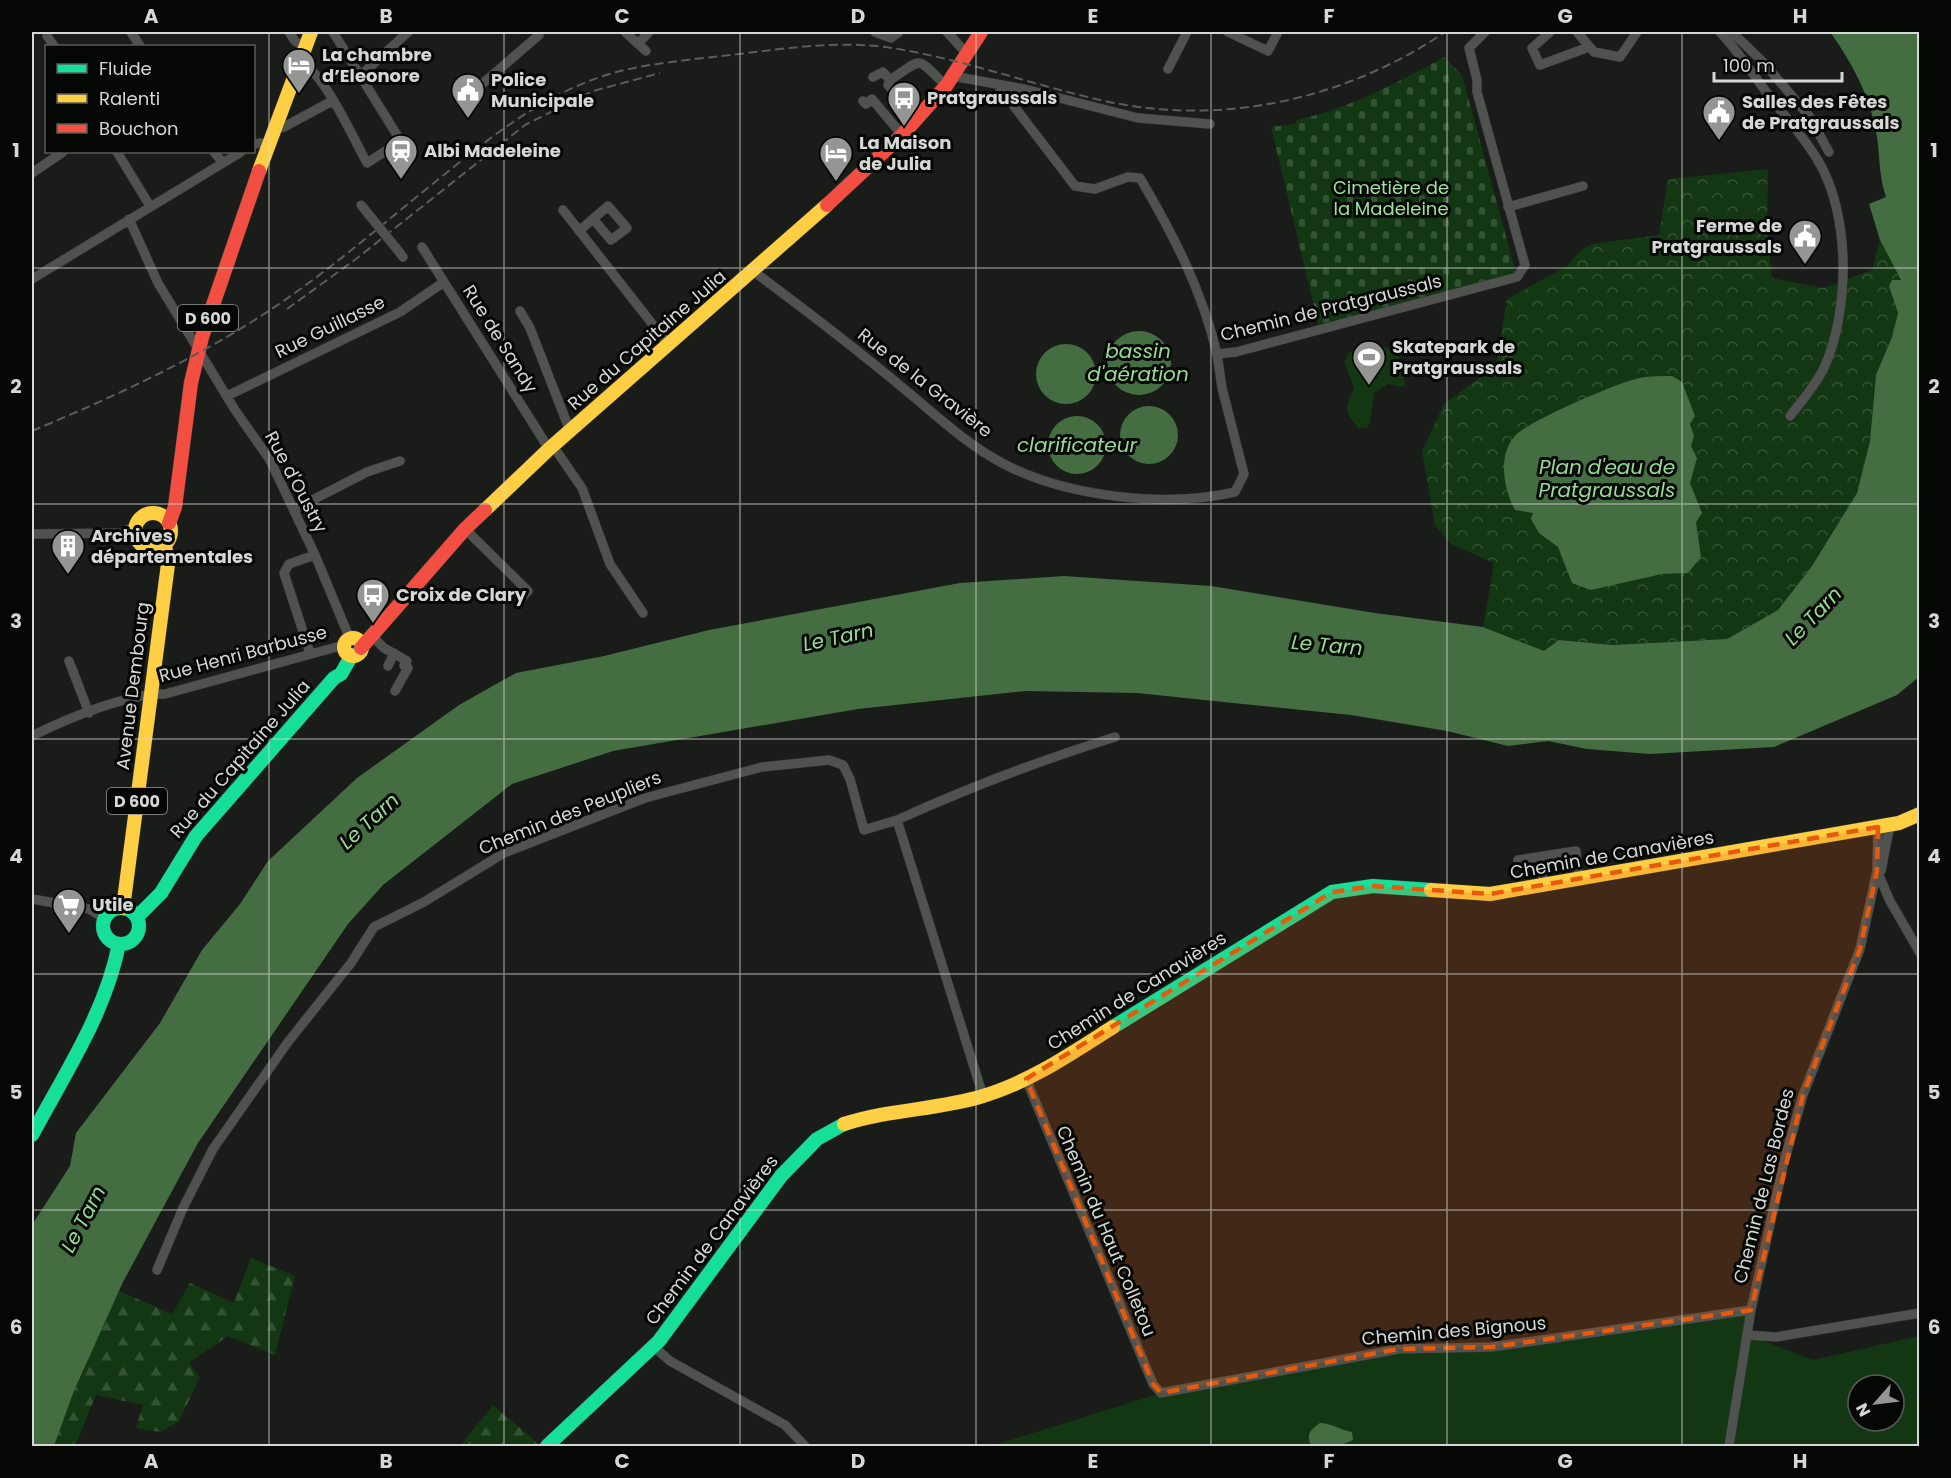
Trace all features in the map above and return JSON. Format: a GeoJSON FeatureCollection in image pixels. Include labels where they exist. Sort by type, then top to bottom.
{"type":"FeatureCollection","features":[{"type":"Feature","properties":{"kind":"street"},"geometry":{"type":"LineString","coordinates":[[48,32],[47,36],[53,45]]}},
{"type":"Feature","properties":{"kind":"street"},"geometry":{"type":"LineString","coordinates":[[131,32],[139,45]]}},
{"type":"Feature","properties":{"kind":"street"},"geometry":{"type":"LineString","coordinates":[[289,32],[295,41],[305,47]]}},
{"type":"Feature","properties":{"kind":"street","name":"D 600"},"geometry":{"type":"LineString","coordinates":[[163,519],[175,507],[191,383],[199,349],[234,238],[311,32]]}},
{"type":"Feature","properties":{"kind":"street"},"geometry":{"type":"LineString","coordinates":[[300,62],[308,65],[332,101],[367,163],[398,143],[397,135],[333,32]]}},
{"type":"Feature","properties":{"kind":"street"},"geometry":{"type":"LineString","coordinates":[[360,76],[408,32]]}},
{"type":"Feature","properties":{"kind":"street"},"geometry":{"type":"LineString","coordinates":[[625,32],[646,51]]}},
{"type":"Feature","properties":{"kind":"street"},"geometry":{"type":"LineString","coordinates":[[638,44],[649,32]]}},
{"type":"Feature","properties":{"kind":"street"},"geometry":{"type":"LineString","coordinates":[[875,32],[891,38],[899,32]]}},
{"type":"Feature","properties":{"kind":"street"},"geometry":{"type":"LineString","coordinates":[[947,32],[964,59]]}},
{"type":"Feature","properties":{"kind":"street","name":"Rue du Capitaine Julia"},"geometry":{"type":"LineString","coordinates":[[137,917],[147,913],[155,903],[180,857],[196,836],[334,678],[341,674],[355,645],[465,529],[551,448],[753,271],[902,135],[949,81],[981,32]]}},
{"type":"Feature","properties":{"kind":"street"},"geometry":{"type":"LineString","coordinates":[[1168,69],[1186,32]]}},
{"type":"Feature","properties":{"kind":"street"},"geometry":{"type":"LineString","coordinates":[[1228,32],[1268,51],[1278,32]]}},
{"type":"Feature","properties":{"kind":"street","name":"Chemin de Pratgraussals"},"geometry":{"type":"LineString","coordinates":[[997,84],[1075,186],[1095,189],[1128,177],[1140,178],[1176,239],[1210,322],[1217,354],[1236,352],[1517,277],[1525,265],[1477,92],[1478,80],[1469,48],[1485,32]]}},
{"type":"Feature","properties":{"kind":"street"},"geometry":{"type":"LineString","coordinates":[[1550,32],[1532,48],[1540,64],[1589,47]]}},
{"type":"Feature","properties":{"kind":"street"},"geometry":{"type":"LineString","coordinates":[[1578,32],[1589,47],[1606,56],[1620,57],[1637,32]]}},
{"type":"Feature","properties":{"kind":"street"},"geometry":{"type":"LineString","coordinates":[[474,91],[540,33]]}},
{"type":"Feature","properties":{"kind":"street"},"geometry":{"type":"LineString","coordinates":[[1721,33],[1736,36],[1763,62],[1809,116],[1829,152]]}},
{"type":"Feature","properties":{"kind":"street"},"geometry":{"type":"LineString","coordinates":[[1721,33],[1818,160],[1832,196],[1841,239],[1843,285],[1834,335],[1824,366],[1813,387],[1790,416]]}},
{"type":"Feature","properties":{"kind":"street"},"geometry":{"type":"LineString","coordinates":[[917,118],[888,85],[890,80],[913,62],[924,64],[949,81],[997,84],[1138,118],[1210,124]]}},
{"type":"Feature","properties":{"kind":"street"},"geometry":{"type":"LineString","coordinates":[[873,77],[883,72],[890,80]]}},
{"type":"Feature","properties":{"kind":"street"},"geometry":{"type":"LineString","coordinates":[[863,101],[866,104],[872,99],[902,135]]}},
{"type":"Feature","properties":{"kind":"street"},"geometry":{"type":"LineString","coordinates":[[275,129],[284,127],[332,101]]}},
{"type":"Feature","properties":{"kind":"street"},"geometry":{"type":"LineString","coordinates":[[255,144],[261,142],[269,146]]}},
{"type":"Feature","properties":{"kind":"street"},"geometry":{"type":"LineString","coordinates":[[32,173],[62,153]]}},
{"type":"Feature","properties":{"kind":"street"},"geometry":{"type":"LineString","coordinates":[[118,153],[150,206]]}},
{"type":"Feature","properties":{"kind":"street"},"geometry":{"type":"LineString","coordinates":[[215,153],[223,163]]}},
{"type":"Feature","properties":{"kind":"street"},"geometry":{"type":"LineString","coordinates":[[32,279],[239,153]]}},
{"type":"Feature","properties":{"kind":"street"},"geometry":{"type":"LineString","coordinates":[[1508,207],[1583,186]]}},
{"type":"Feature","properties":{"kind":"street"},"geometry":{"type":"LineString","coordinates":[[361,205],[403,257]]}},
{"type":"Feature","properties":{"kind":"street"},"geometry":{"type":"LineString","coordinates":[[563,210],[668,344]]}},
{"type":"Feature","properties":{"kind":"street","name":"Rue d'Oustry"},"geometry":{"type":"LineString","coordinates":[[129,219],[158,283],[227,396],[270,460],[295,509],[355,645]]}},
{"type":"Feature","properties":{"kind":"street"},"geometry":{"type":"LineString","coordinates":[[579,231],[593,219]]}},
{"type":"Feature","properties":{"kind":"street","name":"Rue de Sandy"},"geometry":{"type":"LineString","coordinates":[[422,247],[551,448],[582,488],[610,564],[643,613]]}},
{"type":"Feature","properties":{"kind":"street","name":"Rue de la Gravière"},"geometry":{"type":"LineString","coordinates":[[753,271],[819,319],[966,439],[1004,464],[1037,478],[1115,498],[1144,500],[1235,492],[1244,474],[1222,388],[1217,354]]}},
{"type":"Feature","properties":{"kind":"street","name":"Rue Guillasse"},"geometry":{"type":"LineString","coordinates":[[227,396],[400,312],[444,282]]}},
{"type":"Feature","properties":{"kind":"street"},"geometry":{"type":"LineString","coordinates":[[520,310],[530,328],[570,431]]}},
{"type":"Feature","properties":{"kind":"street"},"geometry":{"type":"LineString","coordinates":[[295,509],[367,472],[400,461]]}},
{"type":"Feature","properties":{"kind":"street"},"geometry":{"type":"LineString","coordinates":[[145,515],[163,519],[171,532],[159,547],[141,545],[136,531],[145,515]]}},
{"type":"Feature","properties":{"kind":"street"},"geometry":{"type":"LineString","coordinates":[[465,529],[528,591],[520,600]]}},
{"type":"Feature","properties":{"kind":"street"},"geometry":{"type":"LineString","coordinates":[[32,534],[136,531]]}},
{"type":"Feature","properties":{"kind":"street","name":"Avenue Dembourg"},"geometry":{"type":"LineString","coordinates":[[123,908],[165,576],[159,547]]}},
{"type":"Feature","properties":{"kind":"street"},"geometry":{"type":"LineString","coordinates":[[310,653],[284,573],[289,564],[315,555]]}},
{"type":"Feature","properties":{"kind":"street"},"geometry":{"type":"LineString","coordinates":[[355,645],[394,653],[407,662],[404,666],[408,668],[395,691]]}},
{"type":"Feature","properties":{"kind":"street","name":"Rue Henri Barbusse"},"geometry":{"type":"LineString","coordinates":[[32,736],[89,713],[150,694],[165,694],[310,653],[355,645]]}},
{"type":"Feature","properties":{"kind":"street"},"geometry":{"type":"LineString","coordinates":[[388,666],[394,653]]}},
{"type":"Feature","properties":{"kind":"street"},"geometry":{"type":"LineString","coordinates":[[69,661],[89,713]]}},
{"type":"Feature","properties":{"kind":"street","name":"Chemin des Peupliers"},"geometry":{"type":"LineString","coordinates":[[157,1269],[183,1208],[213,1149],[288,1042],[351,963],[374,927],[424,902],[488,861],[645,798],[762,767],[829,760],[843,765],[850,779],[864,830],[897,820],[955,794],[1069,751],[1115,738]]}},
{"type":"Feature","properties":{"kind":"street","name":"Chemin de Canavières"},"geometry":{"type":"LineString","coordinates":[[547,1446],[653,1346],[702,1285],[781,1176],[817,1139],[830,1131],[863,1118],[983,1096],[1026,1079],[1332,892],[1374,886],[1490,894],[1884,826],[1920,814]]}},
{"type":"Feature","properties":{"kind":"street"},"geometry":{"type":"LineString","coordinates":[[897,820],[983,1096]]}},
{"type":"Feature","properties":{"kind":"street","name":"Chemin de Las Bordes"},"geometry":{"type":"LineString","coordinates":[[1729,1446],[1751,1310],[1784,1162],[1800,1106],[1860,950],[1879,873],[1884,826]]}},
{"type":"Feature","properties":{"kind":"street"},"geometry":{"type":"LineString","coordinates":[[1518,860],[1576,851],[1579,879]]}},
{"type":"Feature","properties":{"kind":"street"},"geometry":{"type":"LineString","coordinates":[[1540,857],[1544,885]]}},
{"type":"Feature","properties":{"kind":"street"},"geometry":{"type":"LineString","coordinates":[[1879,873],[1890,901],[1920,952]]}},
{"type":"Feature","properties":{"kind":"street"},"geometry":{"type":"LineString","coordinates":[[32,899],[88,909],[105,919]]}},
{"type":"Feature","properties":{"kind":"street"},"geometry":{"type":"LineString","coordinates":[[123,908],[137,917],[138,934],[130,942],[119,944],[106,935],[105,919],[112,910],[123,908]]}},
{"type":"Feature","properties":{"kind":"street"},"geometry":{"type":"LineString","coordinates":[[32,1135],[104,999],[117,963],[119,944]]}},
{"type":"Feature","properties":{"kind":"street","name":"Chemin du Haut Colletou"},"geometry":{"type":"LineString","coordinates":[[1026,1079],[1153,1384],[1161,1393]]}},
{"type":"Feature","properties":{"kind":"street","name":"Chemin des Bignous"},"geometry":{"type":"LineString","coordinates":[[1161,1393],[1399,1349],[1492,1347],[1751,1310]]}},
{"type":"Feature","properties":{"kind":"street"},"geometry":{"type":"LineString","coordinates":[[1748,1335],[1776,1337],[1920,1313]]}},
{"type":"Feature","properties":{"kind":"street"},"geometry":{"type":"LineString","coordinates":[[653,1346],[670,1361],[785,1425],[805,1446]]}},
{"type":"Feature","properties":{"kind":"highlighted area"},"geometry":{"type":"Polygon","coordinates":[[[1878,827],[1877,871],[1860,949],[1803,1095],[1751,1310],[1492,1347],[1399,1349],[1161,1393],[1153,1384],[1026,1079],[1332,892],[1373,886],[1490,894],[1878,827]]]}},
{"type":"Feature","properties":{"kind":"green space","name":"Cimetière de la Madeleine"},"geometry":{"type":"Polygon","coordinates":[[[1444,57],[1462,75],[1516,273],[1319,327],[1271,127],[1295,124],[1297,120],[1354,102],[1444,57]]]}},
{"type":"Feature","properties":{"kind":"green space"},"geometry":{"type":"Polygon","coordinates":[[[1768,169],[1767,232],[1772,278],[1823,288],[1872,270],[1880,240],[1901,280],[1889,286],[1898,313],[1892,337],[1876,375],[1870,441],[1857,493],[1812,566],[1778,610],[1727,639],[1613,645],[1559,640],[1544,652],[1483,627],[1494,563],[1451,544],[1435,526],[1422,451],[1444,404],[1496,366],[1507,299],[1567,266],[1581,250],[1591,244],[1659,235],[1668,179],[1768,169]]]}},
{"type":"Feature","properties":{"kind":"green space","name":"Skatepark de Pratgraussals"},"geometry":{"type":"Polygon","coordinates":[[[1376,344],[1391,350],[1399,357],[1405,384],[1402,387],[1388,384],[1374,393],[1370,424],[1366,428],[1359,428],[1350,418],[1347,410],[1354,388],[1344,362],[1349,353],[1376,344]]]}},
{"type":"Feature","properties":{"kind":"green space"},"geometry":{"type":"Polygon","coordinates":[[[251,1258],[295,1276],[275,1355],[228,1336],[189,1363],[200,1377],[179,1421],[161,1432],[136,1428],[143,1405],[96,1395],[75,1446],[54,1446],[74,1391],[119,1291],[172,1314],[190,1283],[234,1303],[251,1258]]]}},
{"type":"Feature","properties":{"kind":"green space"},"geometry":{"type":"Polygon","coordinates":[[[1751,1310],[1748,1335],[1813,1360],[1919,1336],[1919,1446],[991,1446],[1161,1393],[1364,1355],[1492,1347],[1751,1310]]]}},
{"type":"Feature","properties":{"kind":"green space"},"geometry":{"type":"Polygon","coordinates":[[[493,1405],[541,1446],[460,1446],[493,1405]]]}},
{"type":"Feature","properties":{"kind":"water","name":"Le Tarn"},"geometry":{"type":"Polygon","coordinates":[[[1830,32],[1919,32],[1920,676],[1897,695],[1774,747],[1650,754],[1587,749],[1548,741],[1508,746],[1447,731],[1351,715],[1137,693],[1026,691],[858,709],[613,751],[512,784],[383,885],[348,924],[198,1143],[123,1282],[74,1391],[54,1446],[32,1446],[32,1225],[70,1166],[76,1133],[160,1023],[202,950],[240,904],[268,861],[357,778],[459,705],[516,673],[604,656],[709,630],[960,583],[1064,576],[1211,586],[1375,613],[1483,627],[1544,651],[1559,640],[1613,645],[1727,639],[1778,610],[1812,566],[1857,493],[1870,441],[1876,375],[1892,337],[1898,313],[1889,286],[1892,280],[1901,280],[1880,240],[1869,204],[1886,197],[1877,137],[1866,95],[1846,56],[1830,32]]]}},
{"type":"Feature","properties":{"kind":"water","name":"bassin d'aération"},"geometry":{"type":"Polygon","coordinates":[[[1139,331],[1157,337],[1165,345],[1171,363],[1165,381],[1157,389],[1139,395],[1121,389],[1113,381],[1107,363],[1113,345],[1121,337],[1139,331]]]}},
{"type":"Feature","properties":{"kind":"water","name":"bassin d'aération"},"geometry":{"type":"Polygon","coordinates":[[[1060,344],[1072,344],[1083,349],[1091,357],[1096,374],[1094,386],[1083,399],[1072,404],[1060,404],[1049,399],[1041,391],[1036,380],[1036,368],[1041,357],[1049,349],[1060,344]]]}},
{"type":"Feature","properties":{"kind":"water","name":"Plan d'eau de Pratgraussals"},"geometry":{"type":"Polygon","coordinates":[[[1672,376],[1682,382],[1695,416],[1690,424],[1694,436],[1691,446],[1697,458],[1690,483],[1702,513],[1696,522],[1701,557],[1688,573],[1662,574],[1591,590],[1572,583],[1558,547],[1539,533],[1531,519],[1533,513],[1515,510],[1511,502],[1504,473],[1504,462],[1509,444],[1523,429],[1594,394],[1639,378],[1672,376]]]}},
{"type":"Feature","properties":{"kind":"water","name":"clarificateur"},"geometry":{"type":"Polygon","coordinates":[[[1143,406],[1155,406],[1170,414],[1178,429],[1178,441],[1170,456],[1155,464],[1143,464],[1128,456],[1120,441],[1120,429],[1128,414],[1143,406]]]}},
{"type":"Feature","properties":{"kind":"water","name":"clarificateur"},"geometry":{"type":"Polygon","coordinates":[[[1071,416],[1083,416],[1098,424],[1106,439],[1106,451],[1098,466],[1083,474],[1071,474],[1056,466],[1048,451],[1048,439],[1056,424],[1071,416]]]}},
{"type":"Feature","properties":{"kind":"water"},"geometry":{"type":"Polygon","coordinates":[[[1320,1423],[1352,1432],[1353,1440],[1339,1446],[1311,1446],[1310,1433],[1320,1423]]]}},
{"type":"Feature","properties":{"kind":"railway"},"geometry":{"type":"LineString","coordinates":[[32,431],[101,401],[203,351],[268,312],[318,276],[467,156],[512,123],[559,94],[611,74],[664,63],[776,50],[812,46],[868,45],[941,58],[1105,101],[1149,108],[1194,111],[1238,108],[1282,101],[1325,90],[1367,75],[1445,32]]}},
{"type":"Feature","properties":{"kind":"railway"},"geometry":{"type":"LineString","coordinates":[[287,309],[356,259],[525,125],[593,91],[660,73]]}},
{"type":"Feature","properties":{"kind":"traffic: fast"},"geometry":{"type":"LineString","coordinates":[[137,917],[161,893],[196,836],[334,678],[341,674],[352,655]]}},
{"type":"Feature","properties":{"kind":"traffic: fast"},"geometry":{"type":"LineString","coordinates":[[1113,1027],[1332,892],[1373,886],[1431,890]]}},
{"type":"Feature","properties":{"kind":"traffic: fast"},"geometry":{"type":"LineString","coordinates":[[121,908],[134,913],[139,926],[134,939],[121,944],[108,939],[103,926],[108,913],[121,908]]}},
{"type":"Feature","properties":{"kind":"traffic: fast"},"geometry":{"type":"LineString","coordinates":[[32,1135],[94,1019],[113,970],[119,944]]}},
{"type":"Feature","properties":{"kind":"traffic: fast"},"geometry":{"type":"LineString","coordinates":[[547,1446],[659,1341],[781,1176],[817,1139],[844,1124]]}},
{"type":"Feature","properties":{"kind":"traffic: slow"},"geometry":{"type":"LineString","coordinates":[[259,171],[311,32]]}},
{"type":"Feature","properties":{"kind":"traffic: slow"},"geometry":{"type":"LineString","coordinates":[[485,510],[549,449],[827,205]]}},
{"type":"Feature","properties":{"kind":"traffic: slow"},"geometry":{"type":"LineString","coordinates":[[153,513],[166,518],[171,531],[166,544],[153,549],[140,544],[135,531],[140,518],[153,513]]}},
{"type":"Feature","properties":{"kind":"traffic: slow"},"geometry":{"type":"LineString","coordinates":[[123,908],[168,564],[165,545]]}},
{"type":"Feature","properties":{"kind":"traffic: slow"},"geometry":{"type":"LineString","coordinates":[[353,638],[359,641],[362,647],[359,653],[353,656],[347,653],[344,647],[347,641],[353,638]]}},
{"type":"Feature","properties":{"kind":"traffic: slow"},"geometry":{"type":"LineString","coordinates":[[1431,890],[1490,894],[1899,823],[1920,814]]}},
{"type":"Feature","properties":{"kind":"traffic: slow"},"geometry":{"type":"LineString","coordinates":[[844,1124],[878,1115],[966,1101],[1000,1090],[1050,1066],[1113,1027]]}},
{"type":"Feature","properties":{"kind":"traffic: jam"},"geometry":{"type":"LineString","coordinates":[[827,205],[902,135],[946,86],[981,32]]}},
{"type":"Feature","properties":{"kind":"traffic: jam"},"geometry":{"type":"LineString","coordinates":[[169,523],[175,507],[191,383],[202,337],[259,171]]}},
{"type":"Feature","properties":{"kind":"traffic: jam"},"geometry":{"type":"LineString","coordinates":[[361,648],[465,529],[485,510]]}},
{"type":"Feature","properties":{"kind":"place","name":"La chambre d’Eleonore"},"geometry":{"type":"Point","coordinates":[299,94]}},
{"type":"Feature","properties":{"kind":"place","name":"Police Municipale"},"geometry":{"type":"Point","coordinates":[468,119]}},
{"type":"Feature","properties":{"kind":"place","name":"Pratgraussals"},"geometry":{"type":"Point","coordinates":[904,127]}},
{"type":"Feature","properties":{"kind":"place","name":"Salles des Fêtes de Pratgraussals"},"geometry":{"type":"Point","coordinates":[1719,141]}},
{"type":"Feature","properties":{"kind":"place","name":"Albi Madeleine"},"geometry":{"type":"Point","coordinates":[401,180]}},
{"type":"Feature","properties":{"kind":"place","name":"La Maison de Julia"},"geometry":{"type":"Point","coordinates":[836,182]}},
{"type":"Feature","properties":{"kind":"place","name":"Ferme de Pratgraussals"},"geometry":{"type":"Point","coordinates":[1805,265]}},
{"type":"Feature","properties":{"kind":"place","name":"Skatepark de Pratgraussals"},"geometry":{"type":"Point","coordinates":[1369,386]}},
{"type":"Feature","properties":{"kind":"place","name":"Archives départementales"},"geometry":{"type":"Point","coordinates":[68,575]}},
{"type":"Feature","properties":{"kind":"place","name":"Croix de Clary"},"geometry":{"type":"Point","coordinates":[373,624]}},
{"type":"Feature","properties":{"kind":"place","name":"Utile"},"geometry":{"type":"Point","coordinates":[69,934]}}]}
